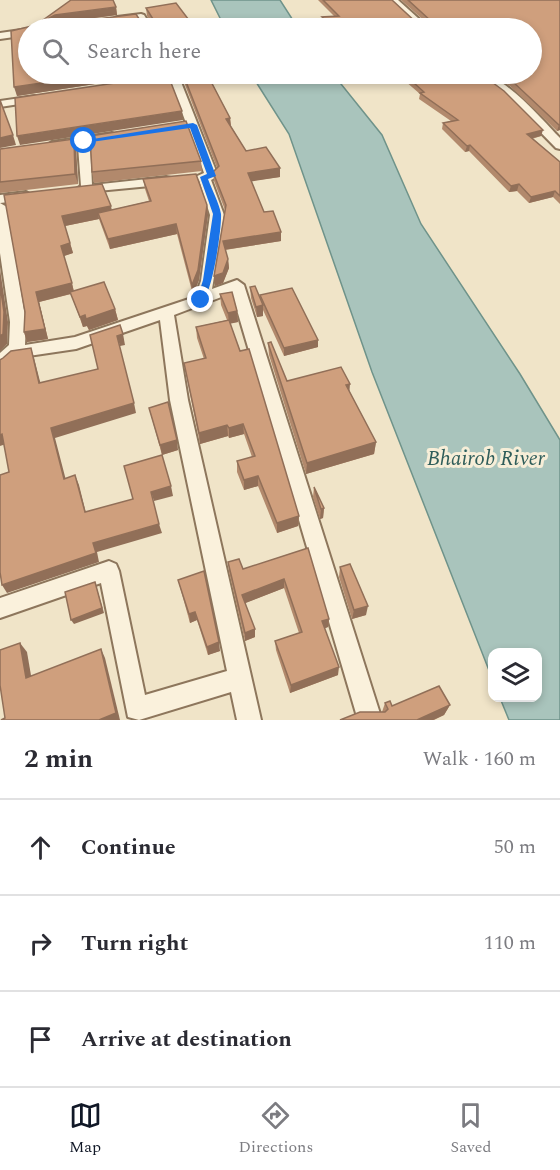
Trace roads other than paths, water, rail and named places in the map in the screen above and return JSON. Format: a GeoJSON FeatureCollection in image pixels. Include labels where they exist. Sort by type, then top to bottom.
{"type":"FeatureCollection","features":[{"type":"Feature","properties":{"kind":"street"},"geometry":{"type":"LineString","coordinates":[[393,0],[413,18]]}},
{"type":"Feature","properties":{"kind":"street"},"geometry":{"type":"LineString","coordinates":[[0,36],[18,33]]}},
{"type":"Feature","properties":{"kind":"street"},"geometry":{"type":"LineString","coordinates":[[68,192],[212,176],[193,125],[174,84]]}},
{"type":"Feature","properties":{"kind":"street"},"geometry":{"type":"LineString","coordinates":[[495,84],[508,93],[560,144]]}},
{"type":"Feature","properties":{"kind":"street"},"geometry":{"type":"LineString","coordinates":[[0,104],[46,97]]}},
{"type":"Feature","properties":{"kind":"street"},"geometry":{"type":"LineString","coordinates":[[171,128],[193,125]]}},
{"type":"Feature","properties":{"kind":"street"},"geometry":{"type":"LineString","coordinates":[[42,147],[128,134]]}},
{"type":"Feature","properties":{"kind":"street"},"geometry":{"type":"LineString","coordinates":[[84,141],[86,185]]}},
{"type":"Feature","properties":{"kind":"street"},"geometry":{"type":"LineString","coordinates":[[192,178],[217,214],[208,280],[201,300]]}},
{"type":"Feature","properties":{"kind":"street"},"geometry":{"type":"LineString","coordinates":[[0,199],[34,195]]}},
{"type":"Feature","properties":{"kind":"street"},"geometry":{"type":"LineString","coordinates":[[0,207],[2,234],[18,322],[17,347],[5,358]]}},
{"type":"Feature","properties":{"kind":"street"},"geometry":{"type":"LineString","coordinates":[[5,358],[76,343],[201,300],[237,285],[370,720]]}},
{"type":"Feature","properties":{"kind":"street"},"geometry":{"type":"LineString","coordinates":[[168,318],[179,400],[242,678],[249,720]]}},
{"type":"Feature","properties":{"kind":"street"},"geometry":{"type":"LineString","coordinates":[[0,608],[109,571],[136,709],[242,678]]}},
{"type":"Feature","properties":{"kind":"water"},"geometry":{"type":"Polygon","coordinates":[[[211,0],[280,0],[292,18],[220,18],[211,0]]]}},
{"type":"Feature","properties":{"kind":"water","name":"Bhairob River"},"geometry":{"type":"Polygon","coordinates":[[[257,84],[341,84],[382,135],[421,224],[520,374],[560,440],[560,720],[509,720],[502,702],[542,702],[542,648],[488,648],[488,668],[372,372],[289,134],[257,84]]]}}]}
